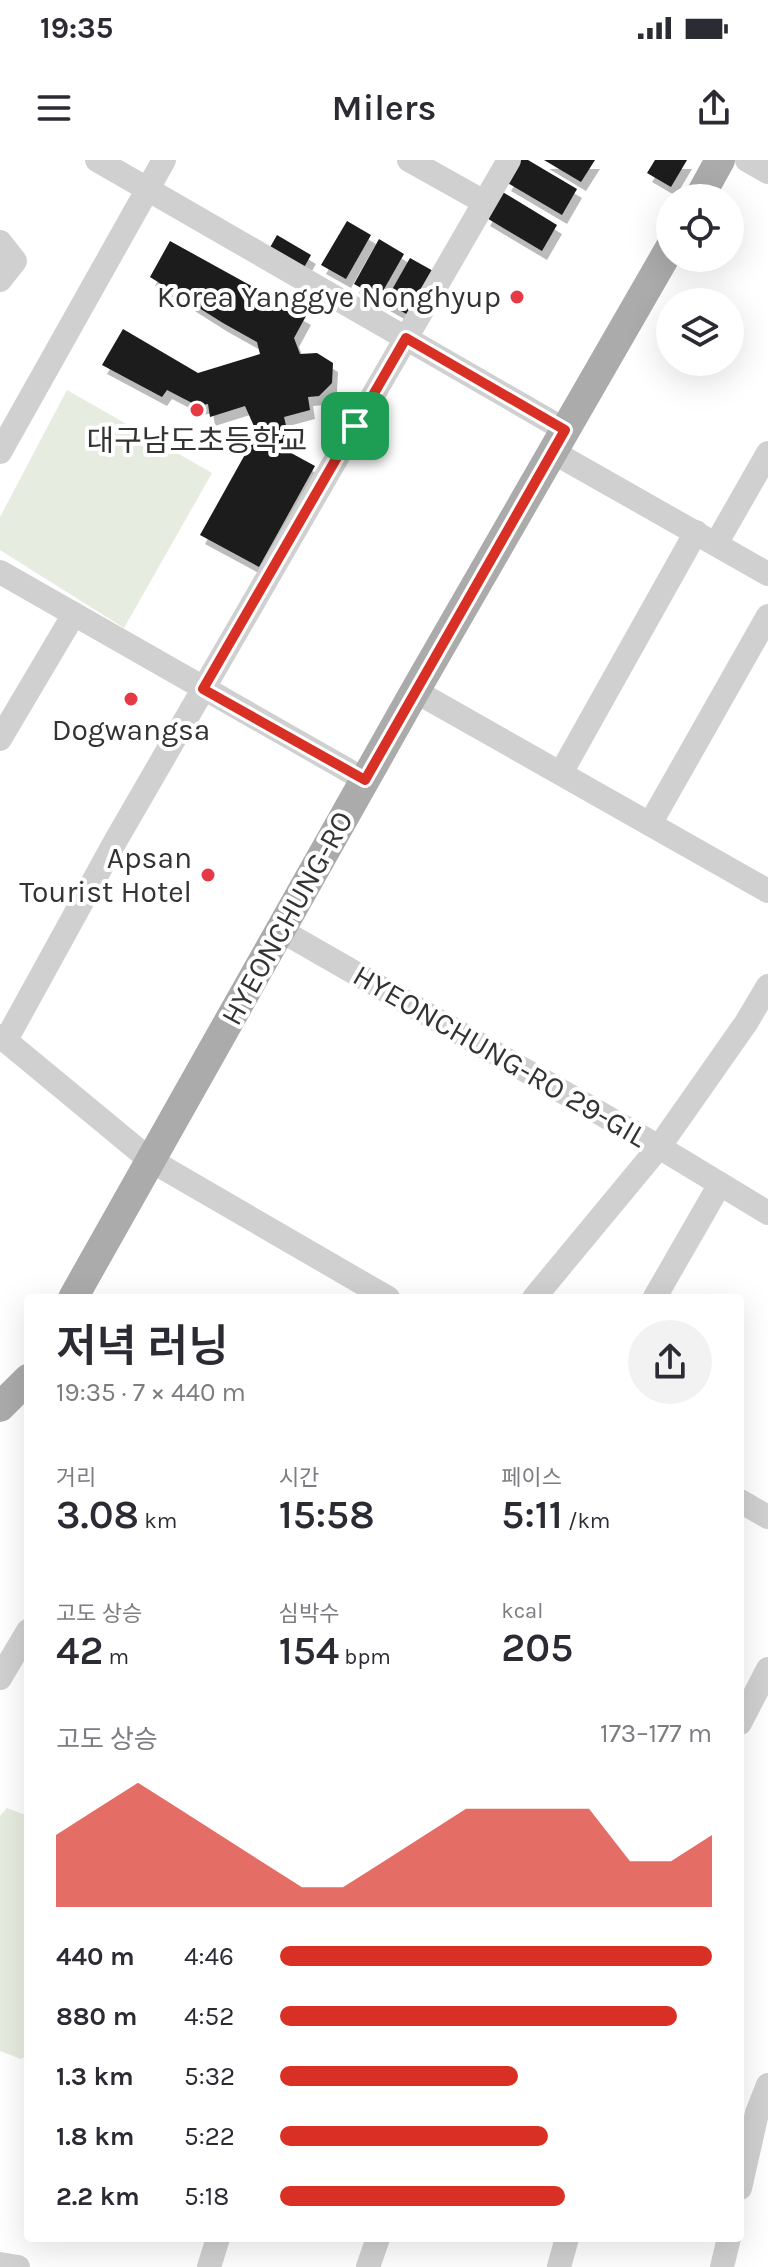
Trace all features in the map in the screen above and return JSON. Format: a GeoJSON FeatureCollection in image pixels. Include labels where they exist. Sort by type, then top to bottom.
{"type":"FeatureCollection","features":[{"type":"Feature","properties":{"kind":"main road"},"geometry":{"type":"LineString","coordinates":[[707,184],[720,160]]}},
{"type":"Feature","properties":{"kind":"main road","name":"HYEONCHUNG-RO"},"geometry":{"type":"LineString","coordinates":[[75,1294],[415,691],[656,272]]}},
{"type":"Feature","properties":{"kind":"main road"},"geometry":{"type":"LineString","coordinates":[[0,1407],[24,1383]]}},
{"type":"Feature","properties":{"kind":"street"},"geometry":{"type":"LineString","coordinates":[[97,160],[406,338],[706,538],[768,574]]}},
{"type":"Feature","properties":{"kind":"street"},"geometry":{"type":"LineString","coordinates":[[0,452],[164,160]]}},
{"type":"Feature","properties":{"kind":"street"},"geometry":{"type":"LineString","coordinates":[[409,160],[484,202]]}},
{"type":"Feature","properties":{"kind":"street"},"geometry":{"type":"LineString","coordinates":[[381,1294],[150,1160],[3,1038],[509,160]]}},
{"type":"Feature","properties":{"kind":"street"},"geometry":{"type":"LineString","coordinates":[[747,160],[768,172]]}},
{"type":"Feature","properties":{"kind":"street"},"geometry":{"type":"LineString","coordinates":[[0,242],[15,261],[0,280]]}},
{"type":"Feature","properties":{"kind":"street"},"geometry":{"type":"LineString","coordinates":[[561,773],[706,538],[768,453]]}},
{"type":"Feature","properties":{"kind":"street"},"geometry":{"type":"LineString","coordinates":[[0,572],[365,780]]}},
{"type":"Feature","properties":{"kind":"street"},"geometry":{"type":"LineString","coordinates":[[0,739],[74,614]]}},
{"type":"Feature","properties":{"kind":"street"},"geometry":{"type":"LineString","coordinates":[[650,824],[768,616]]}},
{"type":"Feature","properties":{"kind":"street"},"geometry":{"type":"LineString","coordinates":[[415,691],[768,891]]}},
{"type":"Feature","properties":{"kind":"street","name":"HYEONCHUNG-RO 29-GIL"},"geometry":{"type":"LineString","coordinates":[[280,930],[659,1147],[768,1213]]}},
{"type":"Feature","properties":{"kind":"street"},"geometry":{"type":"LineString","coordinates":[[537,1294],[659,1147],[746,1023],[768,986]]}},
{"type":"Feature","properties":{"kind":"street"},"geometry":{"type":"LineString","coordinates":[[657,1294],[720,1184]]}},
{"type":"Feature","properties":{"kind":"street"},"geometry":{"type":"LineString","coordinates":[[744,1503],[768,1517]]}},
{"type":"Feature","properties":{"kind":"street"},"geometry":{"type":"LineString","coordinates":[[0,1678],[24,1638]]}},
{"type":"Feature","properties":{"kind":"street"},"geometry":{"type":"LineString","coordinates":[[744,1718],[762,1696],[768,1669]]}},
{"type":"Feature","properties":{"kind":"street"},"geometry":{"type":"LineString","coordinates":[[744,2168],[755,2113],[768,2085]]}},
{"type":"Feature","properties":{"kind":"street"},"geometry":{"type":"LineString","coordinates":[[209,2267],[217,2242]]}},
{"type":"Feature","properties":{"kind":"street"},"geometry":{"type":"LineString","coordinates":[[368,2267],[377,2242]]}},
{"type":"Feature","properties":{"kind":"street"},"geometry":{"type":"LineString","coordinates":[[559,2267],[566,2242]]}},
{"type":"Feature","properties":{"kind":"street"},"geometry":{"type":"LineString","coordinates":[[722,2267],[728,2242]]}},
{"type":"Feature","properties":{"kind":"street"},"geometry":{"type":"LineString","coordinates":[[0,2264],[18,2267]]}},
{"type":"Feature","properties":{"kind":"shaded area"},"geometry":{"type":"Polygon","coordinates":[[[67,390],[212,473],[124,628],[0,550],[0,517],[67,390]]]}},
{"type":"Feature","properties":{"kind":"shaded area"},"geometry":{"type":"Polygon","coordinates":[[[7,1808],[24,1814],[24,2057],[21,2059],[0,2051],[0,1816],[7,1808]]]}},
{"type":"Feature","properties":{"kind":"building"},"geometry":{"type":"Polygon","coordinates":[[[519,160],[528,160],[577,189],[562,215],[506,182],[519,160]]]}},
{"type":"Feature","properties":{"kind":"building"},"geometry":{"type":"Polygon","coordinates":[[[544,160],[595,160],[581,182],[544,160]]]}},
{"type":"Feature","properties":{"kind":"building"},"geometry":{"type":"Polygon","coordinates":[[[655,160],[687,160],[673,184],[666,184],[647,173],[655,160]]]}},
{"type":"Feature","properties":{"kind":"building"},"geometry":{"type":"Polygon","coordinates":[[[501,191],[557,225],[542,251],[485,217],[501,191]]]}},
{"type":"Feature","properties":{"kind":"building"},"geometry":{"type":"Polygon","coordinates":[[[347,221],[371,235],[346,279],[321,265],[347,221]]]}},
{"type":"Feature","properties":{"kind":"building"},"geometry":{"type":"Polygon","coordinates":[[[277,235],[311,255],[302,271],[268,251],[277,235]]]}},
{"type":"Feature","properties":{"kind":"building"},"geometry":{"type":"Polygon","coordinates":[[[379,239],[404,254],[379,298],[354,284],[379,239]]]}},
{"type":"Feature","properties":{"kind":"building"},"geometry":{"type":"Polygon","coordinates":[[[170,241],[306,316],[294,338],[300,354],[317,353],[333,363],[332,383],[319,396],[308,397],[310,410],[284,417],[288,434],[281,446],[269,441],[315,466],[259,567],[200,535],[257,433],[245,406],[210,417],[208,404],[198,406],[167,390],[162,397],[102,365],[123,329],[198,373],[260,354],[257,342],[150,277],[170,241]]]}},
{"type":"Feature","properties":{"kind":"building"},"geometry":{"type":"Polygon","coordinates":[[[410,258],[435,272],[410,316],[385,302],[410,258]]]}},
{"type":"Feature","properties":{"kind":"place","name":"Korea Yanggye Nonghyup"},"geometry":{"type":"Point","coordinates":[517,297]}},
{"type":"Feature","properties":{"kind":"place","name":"대구남도초등학교"},"geometry":{"type":"Point","coordinates":[197,410]}},
{"type":"Feature","properties":{"kind":"place","name":"Dogwangsa"},"geometry":{"type":"Point","coordinates":[131,699]}},
{"type":"Feature","properties":{"kind":"place","name":"Apsan Tourist Hotel"},"geometry":{"type":"Point","coordinates":[208,875]}},
{"type":"Feature","properties":{"kind":"route"},"geometry":{"type":"LineString","coordinates":[[406,338],[565,430],[365,780],[203,689],[355,426],[406,338]]}}]}
